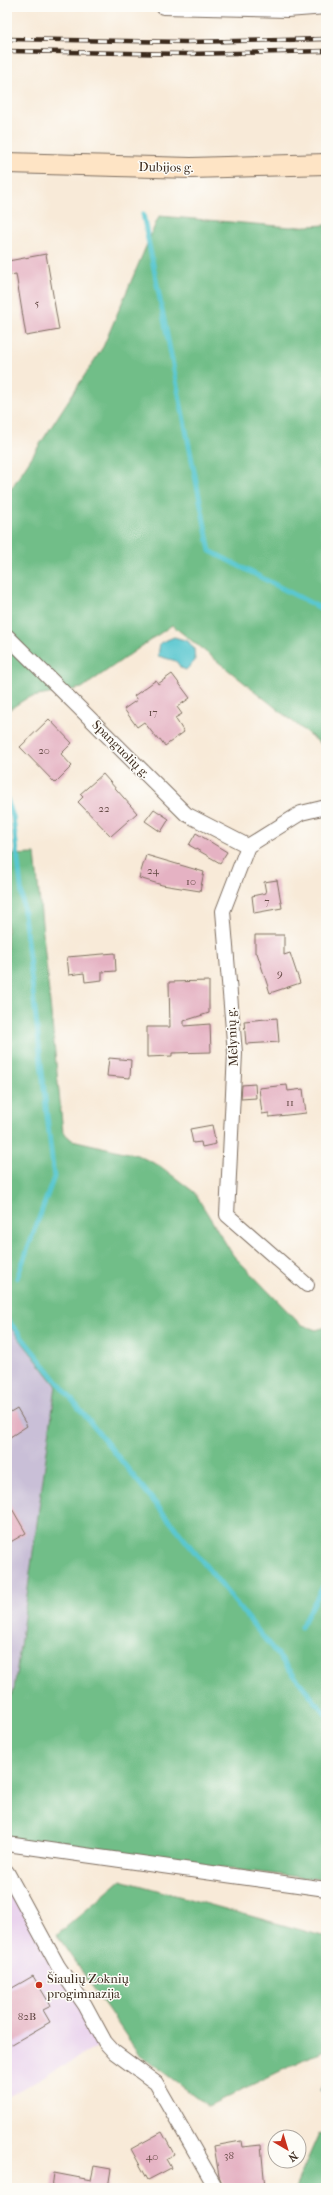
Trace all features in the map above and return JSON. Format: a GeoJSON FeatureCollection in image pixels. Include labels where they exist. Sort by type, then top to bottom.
{"type":"FeatureCollection","features":[{"type":"Feature","properties":{"kind":"main road","name":"Dubijos g."},"geometry":{"type":"LineString","coordinates":[[7,163],[191,168],[326,164]]}},
{"type":"Feature","properties":{"kind":"street"},"geometry":{"type":"LineString","coordinates":[[163,7],[287,10],[326,7]]}},
{"type":"Feature","properties":{"kind":"street","name":"Spanguolių g."},"geometry":{"type":"LineString","coordinates":[[7,636],[186,814],[248,846]]}},
{"type":"Feature","properties":{"kind":"street"},"geometry":{"type":"LineString","coordinates":[[248,846],[301,813],[326,807]]}},
{"type":"Feature","properties":{"kind":"street","name":"Mėlynių g."},"geometry":{"type":"LineString","coordinates":[[248,846],[223,912],[235,1053],[227,1215],[307,1285]]}},
{"type":"Feature","properties":{"kind":"street"},"geometry":{"type":"LineString","coordinates":[[7,1844],[326,1889]]}},
{"type":"Feature","properties":{"kind":"street"},"geometry":{"type":"LineString","coordinates":[[7,1872],[58,1966],[85,2005],[105,2042],[114,2052],[156,2083],[216,2188]]}},
{"type":"Feature","properties":{"kind":"shaded area"},"geometry":{"type":"Polygon","coordinates":[[[7,1323],[56,1385],[14,1690],[7,1702],[7,1323]]]}},
{"type":"Feature","properties":{"kind":"shaded area","name":"Šiaulių Zoknių progimnazija"},"geometry":{"type":"Polygon","coordinates":[[[7,1872],[105,2042],[7,2097],[7,1872]]]}},
{"type":"Feature","properties":{"kind":"green space"},"geometry":{"type":"Polygon","coordinates":[[[159,216],[290,227],[326,225],[326,748],[172,625],[82,688],[27,698],[7,711],[7,495],[103,347],[159,216]]]}},
{"type":"Feature","properties":{"kind":"green space"},"geometry":{"type":"Polygon","coordinates":[[[35,854],[63,1132],[72,1140],[137,1155],[160,1166],[194,1192],[233,1255],[300,1324],[316,1330],[326,1327],[326,1880],[7,1844],[7,1702],[14,1690],[56,1385],[7,1323],[7,855],[35,854]]]}},
{"type":"Feature","properties":{"kind":"green space"},"geometry":{"type":"Polygon","coordinates":[[[121,1880],[326,1937],[326,2049],[208,2106],[138,2053],[57,1935],[121,1880]]]}},
{"type":"Feature","properties":{"kind":"green space"},"geometry":{"type":"Polygon","coordinates":[[[319,2133],[326,2135],[326,2188],[295,2188],[303,2169],[307,2169],[307,2160],[319,2133]]]}},
{"type":"Feature","properties":{"kind":"water"},"geometry":{"type":"Polygon","coordinates":[[[174,637],[188,641],[194,649],[195,661],[186,670],[181,668],[176,661],[158,656],[160,643],[174,637]]]}},
{"type":"Feature","properties":{"kind":"water"},"geometry":{"type":"Polygon","coordinates":[[[326,2080],[326,2104],[321,2089],[326,2080]]]}},
{"type":"Feature","properties":{"kind":"building"},"geometry":{"type":"Polygon","coordinates":[[[46,254],[59,330],[26,336],[16,274],[10,275],[8,261],[46,254]]]}},
{"type":"Feature","properties":{"kind":"building"},"geometry":{"type":"Polygon","coordinates":[[[172,674],[190,698],[177,707],[182,714],[175,718],[184,732],[165,746],[160,739],[158,740],[144,722],[137,727],[124,709],[137,700],[134,696],[156,680],[158,684],[172,674]]]}},
{"type":"Feature","properties":{"kind":"building"},"geometry":{"type":"Polygon","coordinates":[[[49,719],[72,743],[61,754],[72,766],[55,783],[20,747],[49,719]]]}},
{"type":"Feature","properties":{"kind":"building"},"geometry":{"type":"Polygon","coordinates":[[[103,774],[137,813],[111,836],[78,802],[83,797],[80,794],[103,774]]]}},
{"type":"Feature","properties":{"kind":"building"},"geometry":{"type":"Polygon","coordinates":[[[154,809],[169,819],[161,832],[145,821],[154,809]]]}},
{"type":"Feature","properties":{"kind":"building"},"geometry":{"type":"Polygon","coordinates":[[[196,833],[227,852],[220,863],[189,845],[196,833]]]}},
{"type":"Feature","properties":{"kind":"building"},"geometry":{"type":"Polygon","coordinates":[[[146,855],[204,872],[200,891],[162,885],[139,878],[146,855]]]}},
{"type":"Feature","properties":{"kind":"building"},"geometry":{"type":"Polygon","coordinates":[[[277,880],[282,908],[254,913],[252,896],[266,893],[264,882],[277,880]]]}},
{"type":"Feature","properties":{"kind":"building"},"geometry":{"type":"Polygon","coordinates":[[[255,935],[284,935],[284,955],[290,953],[300,983],[270,993],[257,953],[255,953],[255,935]]]}},
{"type":"Feature","properties":{"kind":"building"},"geometry":{"type":"Polygon","coordinates":[[[115,953],[116,971],[102,972],[102,980],[85,982],[84,973],[69,975],[67,957],[115,953]]]}},
{"type":"Feature","properties":{"kind":"building"},"geometry":{"type":"Polygon","coordinates":[[[209,981],[209,1013],[184,1021],[184,1026],[210,1024],[211,1052],[172,1053],[172,1056],[147,1057],[147,1027],[170,1027],[169,982],[209,981]]]}},
{"type":"Feature","properties":{"kind":"building"},"geometry":{"type":"Polygon","coordinates":[[[277,1018],[279,1042],[246,1044],[244,1021],[277,1018]]]}},
{"type":"Feature","properties":{"kind":"building"},"geometry":{"type":"Polygon","coordinates":[[[109,1058],[131,1060],[130,1078],[107,1076],[109,1058]]]}},
{"type":"Feature","properties":{"kind":"building"},"geometry":{"type":"Polygon","coordinates":[[[255,1084],[256,1098],[241,1099],[242,1085],[255,1084]]]}},
{"type":"Feature","properties":{"kind":"building"},"geometry":{"type":"Polygon","coordinates":[[[287,1085],[288,1091],[303,1089],[306,1113],[269,1117],[269,1113],[262,1114],[259,1088],[287,1085]]]}},
{"type":"Feature","properties":{"kind":"building"},"geometry":{"type":"Polygon","coordinates":[[[212,1125],[216,1144],[202,1147],[201,1142],[193,1143],[190,1129],[212,1125]]]}},
{"type":"Feature","properties":{"kind":"building"},"geometry":{"type":"Polygon","coordinates":[[[17,1409],[27,1426],[7,1439],[7,1415],[17,1409]]]}},
{"type":"Feature","properties":{"kind":"building"},"geometry":{"type":"Polygon","coordinates":[[[7,1500],[26,1533],[7,1544],[7,1500]]]}},
{"type":"Feature","properties":{"kind":"building"},"geometry":{"type":"Polygon","coordinates":[[[33,1976],[51,2006],[43,2010],[50,2022],[7,2047],[7,1991],[33,1976]]]}},
{"type":"Feature","properties":{"kind":"building"},"geometry":{"type":"Polygon","coordinates":[[[162,2132],[174,2154],[166,2159],[171,2168],[148,2180],[131,2149],[162,2132]]]}},
{"type":"Feature","properties":{"kind":"building"},"geometry":{"type":"Polygon","coordinates":[[[241,2141],[242,2147],[261,2145],[265,2188],[224,2188],[219,2176],[214,2146],[241,2141]]]}},
{"type":"Feature","properties":{"kind":"building"},"geometry":{"type":"Polygon","coordinates":[[[94,2166],[111,2169],[108,2188],[52,2188],[54,2173],[91,2180],[94,2166]]]}},
{"type":"Feature","properties":{"kind":"waterway"},"geometry":{"type":"LineString","coordinates":[[143,214],[210,551],[326,611]]}},
{"type":"Feature","properties":{"kind":"waterway"},"geometry":{"type":"LineString","coordinates":[[7,799],[13,817],[54,1177],[17,1278]]}},
{"type":"Feature","properties":{"kind":"waterway"},"geometry":{"type":"LineString","coordinates":[[7,1319],[326,1715]]}},
{"type":"Feature","properties":{"kind":"waterway"},"geometry":{"type":"LineString","coordinates":[[301,1627],[326,1581]]}},
{"type":"Feature","properties":{"kind":"railway"},"geometry":{"type":"LineString","coordinates":[[7,39],[186,42],[326,39]]}},
{"type":"Feature","properties":{"kind":"railway"},"geometry":{"type":"LineString","coordinates":[[7,51],[186,54],[326,51]]}},
{"type":"Feature","properties":{"kind":"place","name":"Šiaulių Zoknių progimnazija"},"geometry":{"type":"Point","coordinates":[39,1985]}}]}
